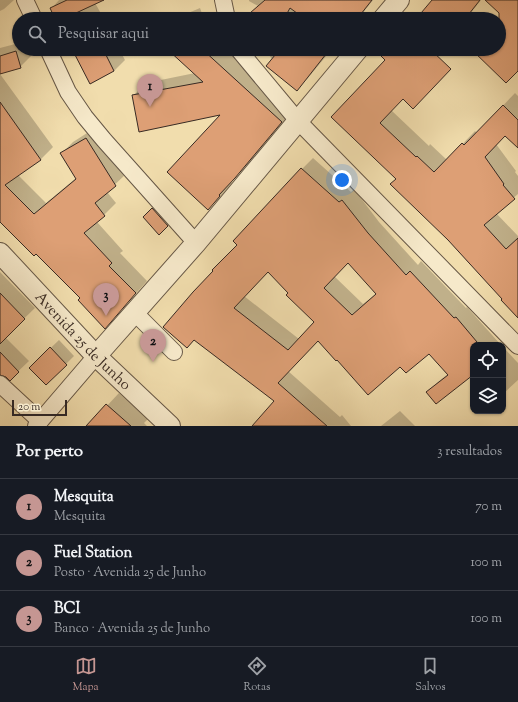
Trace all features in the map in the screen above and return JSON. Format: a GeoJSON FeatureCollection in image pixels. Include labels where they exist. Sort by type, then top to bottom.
{"type":"FeatureCollection","features":[{"type":"Feature","properties":{"kind":"street"},"geometry":{"type":"LineString","coordinates":[[25,0],[31,12]]}},
{"type":"Feature","properties":{"kind":"street"},"geometry":{"type":"LineString","coordinates":[[224,0],[226,12]]}},
{"type":"Feature","properties":{"kind":"street"},"geometry":{"type":"LineString","coordinates":[[389,12],[399,0]]}},
{"type":"Feature","properties":{"kind":"street"},"geometry":{"type":"LineString","coordinates":[[51,56],[68,92],[85,117],[196,243]]}},
{"type":"Feature","properties":{"kind":"street"},"geometry":{"type":"LineString","coordinates":[[244,56],[298,121],[518,346]]}},
{"type":"Feature","properties":{"kind":"street"},"geometry":{"type":"LineString","coordinates":[[0,384],[38,424],[196,243],[352,56]]}},
{"type":"Feature","properties":{"kind":"street","name":"Avenida 25 de Junho"},"geometry":{"type":"LineString","coordinates":[[0,254],[96,356],[170,426]]}},
{"type":"Feature","properties":{"kind":"street"},"geometry":{"type":"LineString","coordinates":[[135,312],[174,352]]}},
{"type":"Feature","properties":{"kind":"building"},"geometry":{"type":"Polygon","coordinates":[[[67,0],[104,0],[78,12],[52,12],[50,8],[67,0]]]}},
{"type":"Feature","properties":{"kind":"building"},"geometry":{"type":"Polygon","coordinates":[[[265,0],[372,0],[363,12],[295,12],[290,8],[288,12],[251,12],[265,0]]]}},
{"type":"Feature","properties":{"kind":"building"},"geometry":{"type":"Polygon","coordinates":[[[432,0],[480,0],[471,12],[422,12],[432,0]]]}},
{"type":"Feature","properties":{"kind":"building"},"geometry":{"type":"Polygon","coordinates":[[[485,0],[518,0],[518,71],[506,83],[478,56],[506,56],[506,12],[498,12],[485,0]]]}},
{"type":"Feature","properties":{"kind":"building"},"geometry":{"type":"Polygon","coordinates":[[[12,52],[12,56],[17,56],[21,68],[0,74],[0,56],[12,52]]]}},
{"type":"Feature","properties":{"kind":"building"},"geometry":{"type":"Polygon","coordinates":[[[76,56],[106,56],[114,71],[90,84],[76,56]]]}},
{"type":"Feature","properties":{"kind":"building"},"geometry":{"type":"Polygon","coordinates":[[[175,56],[210,56],[282,122],[219,195],[220,196],[208,210],[167,172],[220,115],[139,132],[132,95],[203,82],[175,56]]]}},
{"type":"Feature","properties":{"kind":"building"},"geometry":{"type":"Polygon","coordinates":[[[274,56],[324,56],[297,91],[266,66],[274,56]]]}},
{"type":"Feature","properties":{"kind":"building"},"geometry":{"type":"Polygon","coordinates":[[[381,56],[437,56],[451,69],[413,109],[403,99],[380,123],[434,172],[462,143],[464,145],[503,105],[518,120],[518,148],[505,136],[485,157],[504,184],[503,185],[515,199],[484,225],[506,249],[518,238],[518,318],[448,240],[390,184],[396,179],[331,117],[385,60],[381,56]]]}},
{"type":"Feature","properties":{"kind":"building"},"geometry":{"type":"Polygon","coordinates":[[[0,102],[41,160],[5,185],[34,214],[76,179],[60,153],[86,138],[116,186],[95,203],[105,216],[84,233],[112,263],[109,266],[136,293],[105,329],[78,300],[80,298],[36,254],[34,256],[0,222],[0,102]]]}},
{"type":"Feature","properties":{"kind":"building"},"geometry":{"type":"Polygon","coordinates":[[[301,168],[339,202],[342,200],[368,233],[406,275],[410,271],[454,318],[456,317],[477,342],[470,342],[470,377],[436,404],[426,392],[448,375],[429,354],[406,373],[400,367],[368,395],[318,341],[278,383],[327,426],[252,426],[274,401],[194,340],[187,348],[163,327],[213,271],[212,270],[237,245],[233,241],[301,168]],[[348,263],[324,288],[352,315],[376,294],[348,263]],[[268,272],[234,308],[288,350],[314,322],[286,295],[288,293],[268,272]]]}},
{"type":"Feature","properties":{"kind":"building"},"geometry":{"type":"Polygon","coordinates":[[[152,208],[168,226],[159,235],[143,217],[152,208]]]}},
{"type":"Feature","properties":{"kind":"building"},"geometry":{"type":"Polygon","coordinates":[[[0,293],[25,319],[0,344],[0,293]]]}},
{"type":"Feature","properties":{"kind":"building"},"geometry":{"type":"Polygon","coordinates":[[[50,347],[67,365],[46,385],[29,368],[50,347]]]}},
{"type":"Feature","properties":{"kind":"building"},"geometry":{"type":"Polygon","coordinates":[[[0,352],[19,372],[10,381],[6,377],[0,375],[0,352]]]}},
{"type":"Feature","properties":{"kind":"building"},"geometry":{"type":"Polygon","coordinates":[[[106,404],[131,426],[86,426],[106,404]]]}},
{"type":"Feature","properties":{"kind":"place","name":"Mesquita"},"geometry":{"type":"Point","coordinates":[150,107]}},
{"type":"Feature","properties":{"kind":"place","name":"BCI"},"geometry":{"type":"Point","coordinates":[106,316]}},
{"type":"Feature","properties":{"kind":"place","name":"Fuel Station"},"geometry":{"type":"Point","coordinates":[153,362]}}]}
